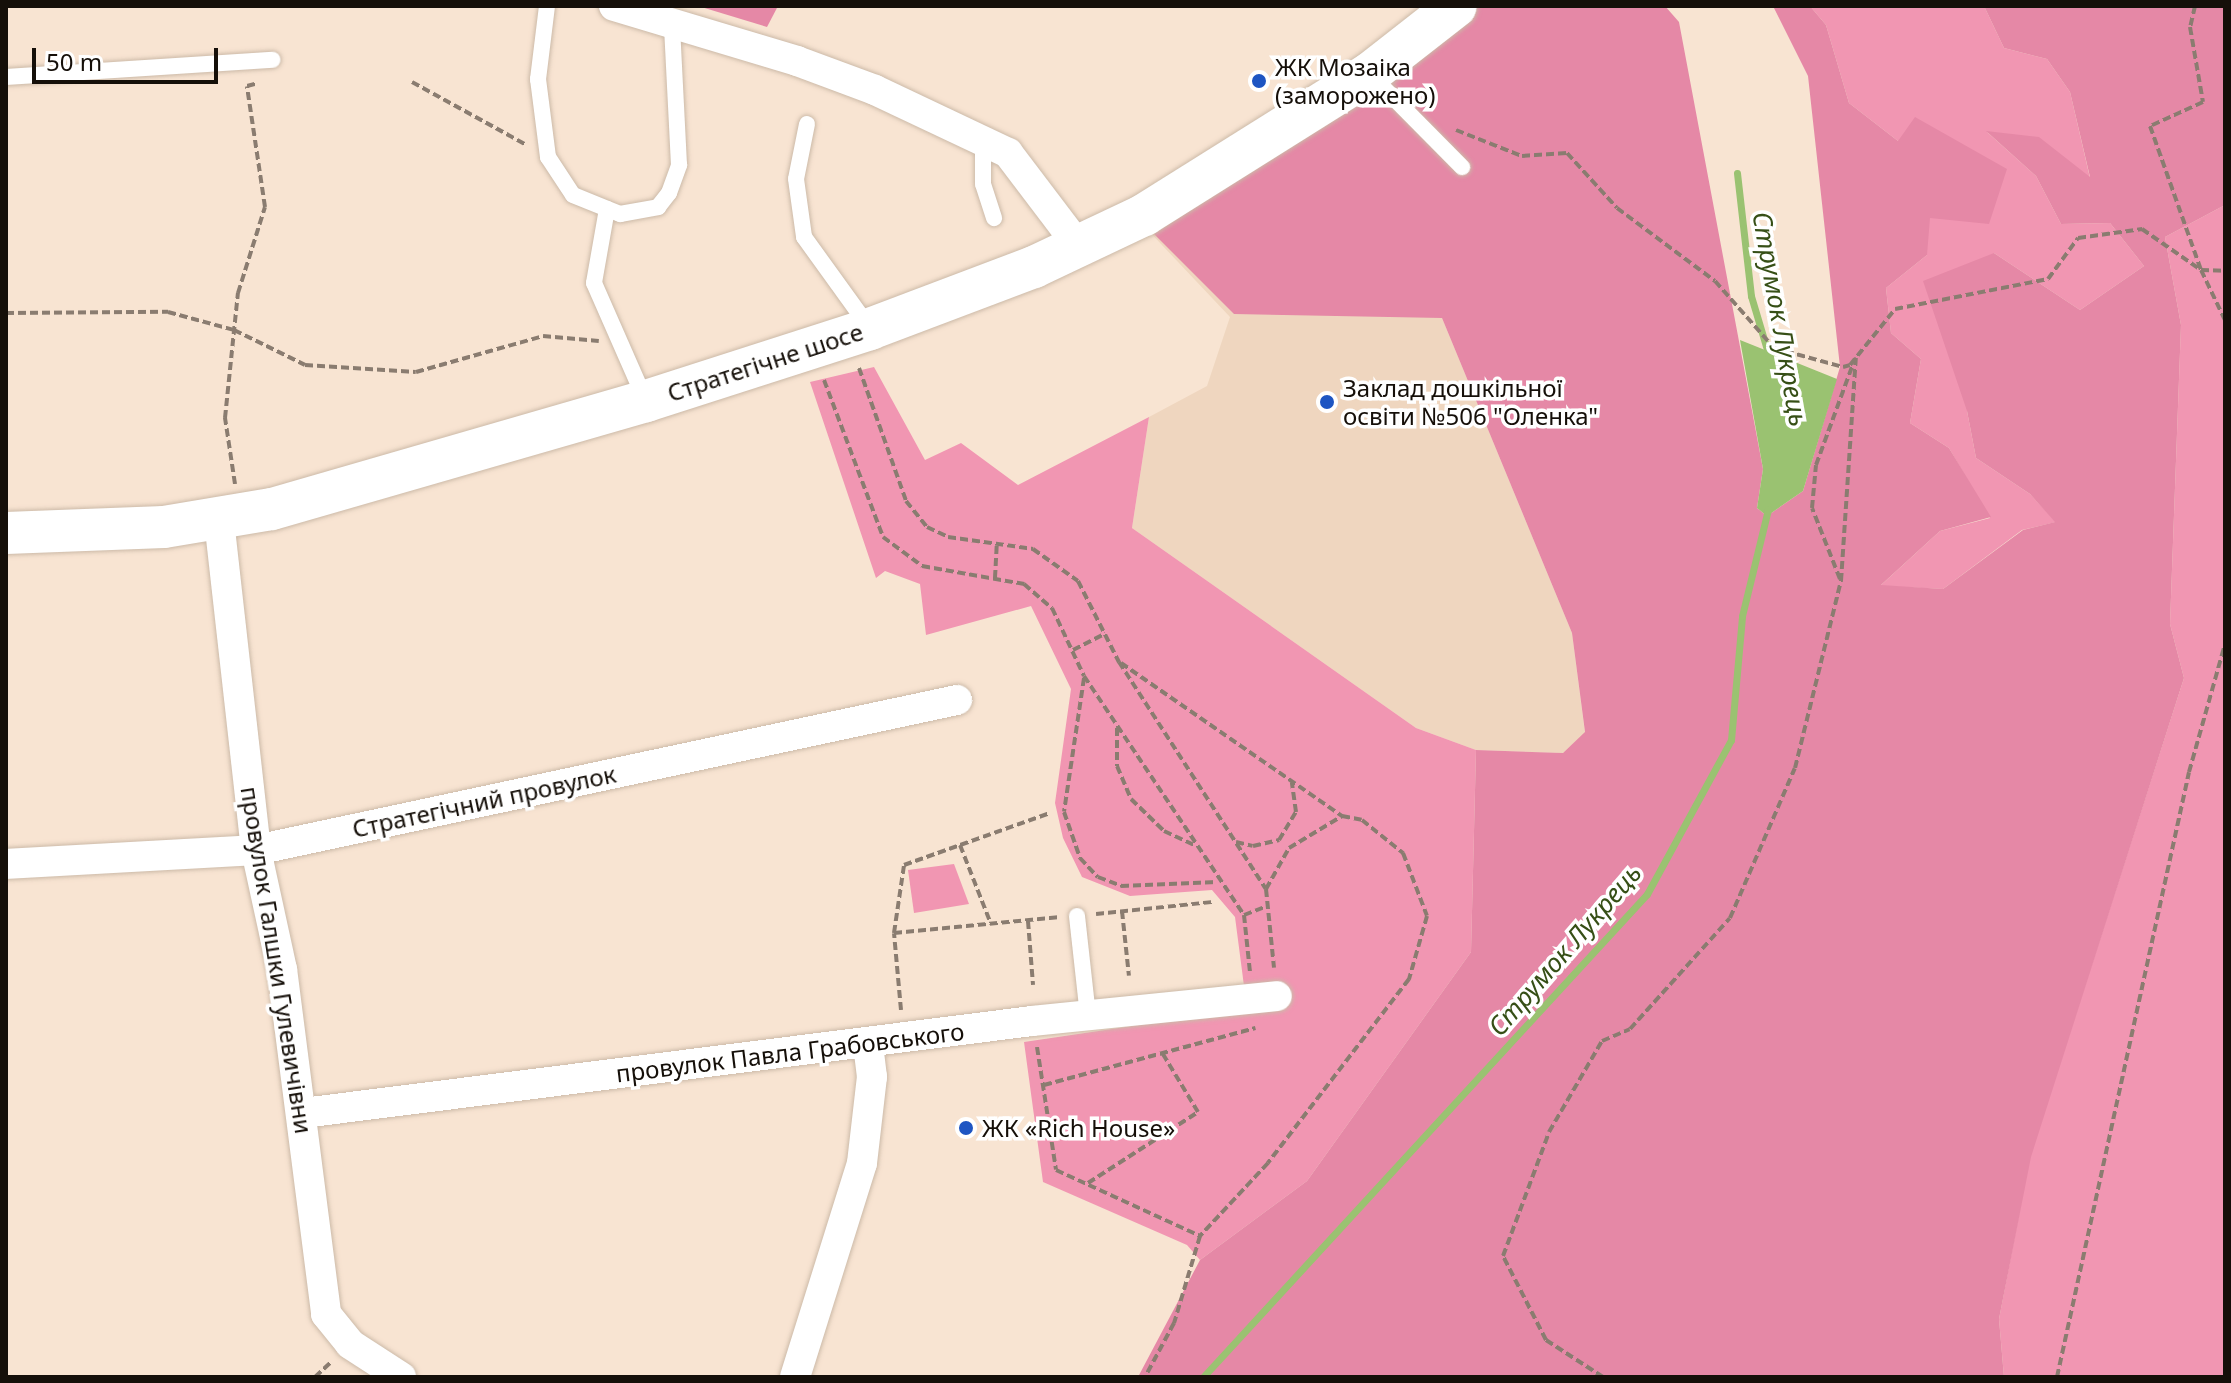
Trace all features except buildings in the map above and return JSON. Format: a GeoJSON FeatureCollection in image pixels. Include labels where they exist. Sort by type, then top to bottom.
{"type":"FeatureCollection","features":[{"type":"Feature","properties":{"kind":"street"},"geometry":{"type":"LineString","coordinates":[[614,6],[836,75],[1008,153],[1080,248]]}},
{"type":"Feature","properties":{"kind":"street","name":"Стратегічне шосе"},"geometry":{"type":"LineString","coordinates":[[6,533],[107,531],[228,505],[334,493],[646,401],[843,337],[1080,248],[1205,178],[1369,74],[1456,6]]}},
{"type":"Feature","properties":{"kind":"street","name":"провулок Галшки Гулевичівни"},"geometry":{"type":"LineString","coordinates":[[228,505],[256,850],[282,969],[303,1113],[326,1314],[350,1344],[401,1377]]}},
{"type":"Feature","properties":{"kind":"street","name":"Стратегічний провулок"},"geometry":{"type":"LineString","coordinates":[[6,864],[256,850],[957,700]]}},
{"type":"Feature","properties":{"kind":"street","name":"провулок Павла Грабовського"},"geometry":{"type":"LineString","coordinates":[[303,1113],[1032,1021],[1265,997]]}},
{"type":"Feature","properties":{"kind":"street"},"geometry":{"type":"LineString","coordinates":[[795,1377],[862,1163],[872,1077],[868,1043]]}},
{"type":"Feature","properties":{"kind":"lane"},"geometry":{"type":"LineString","coordinates":[[547,6],[538,79],[548,157],[573,195],[607,209],[639,214],[658,207],[674,179],[681,138],[672,25]]}},
{"type":"Feature","properties":{"kind":"lane"},"geometry":{"type":"LineString","coordinates":[[6,77],[272,60]]}},
{"type":"Feature","properties":{"kind":"lane"},"geometry":{"type":"LineString","coordinates":[[1369,74],[1462,167]]}},
{"type":"Feature","properties":{"kind":"lane"},"geometry":{"type":"LineString","coordinates":[[807,124],[796,179],[804,237],[843,337]]}},
{"type":"Feature","properties":{"kind":"lane"},"geometry":{"type":"LineString","coordinates":[[983,143],[983,184],[994,218]]}},
{"type":"Feature","properties":{"kind":"lane"},"geometry":{"type":"LineString","coordinates":[[607,209],[594,283],[646,401]]}},
{"type":"Feature","properties":{"kind":"lane"},"geometry":{"type":"LineString","coordinates":[[1077,916],[1088,1015]]}},
{"type":"Feature","properties":{"kind":"path"},"geometry":{"type":"LineString","coordinates":[[2195,6],[2190,27],[2203,102],[2150,126],[2201,270],[2225,320]]}},
{"type":"Feature","properties":{"kind":"path"},"geometry":{"type":"LineString","coordinates":[[228,505],[225,418],[238,293],[265,207],[247,86],[261,81]]}},
{"type":"Feature","properties":{"kind":"path"},"geometry":{"type":"LineString","coordinates":[[412,82],[548,157]]}},
{"type":"Feature","properties":{"kind":"path"},"geometry":{"type":"LineString","coordinates":[[1434,139],[1451,128],[1522,156],[1567,153],[1617,208],[1715,281],[1774,348],[1843,367],[1856,358],[1895,309],[2048,279],[2078,238],[2142,229],[2201,270],[2225,271]]}},
{"type":"Feature","properties":{"kind":"path"},"geometry":{"type":"LineString","coordinates":[[6,313],[168,312],[234,330],[305,365],[416,372],[543,336],[621,344]]}},
{"type":"Feature","properties":{"kind":"path"},"geometry":{"type":"LineString","coordinates":[[843,337],[914,512],[948,537],[1033,549],[1078,581],[1119,662],[1266,889],[1265,997],[1259,1026],[1044,1085]]}},
{"type":"Feature","properties":{"kind":"path"},"geometry":{"type":"LineString","coordinates":[[843,337],[883,537],[930,570],[995,578],[1038,593],[1073,650],[1084,676],[1218,881],[1244,915],[1265,997]]}},
{"type":"Feature","properties":{"kind":"path"},"geometry":{"type":"LineString","coordinates":[[1603,1377],[1546,1340],[1503,1256],[1549,1132],[1602,1041],[1630,1029],[1730,918],[1795,768],[1841,581],[1856,358]]}},
{"type":"Feature","properties":{"kind":"path"},"geometry":{"type":"LineString","coordinates":[[1841,581],[1812,508],[1816,465],[1856,358]]}},
{"type":"Feature","properties":{"kind":"path"},"geometry":{"type":"LineString","coordinates":[[995,578],[997,543]]}},
{"type":"Feature","properties":{"kind":"path"},"geometry":{"type":"LineString","coordinates":[[1073,650],[1105,634]]}},
{"type":"Feature","properties":{"kind":"path"},"geometry":{"type":"LineString","coordinates":[[2057,1377],[2189,772],[2225,644]]}},
{"type":"Feature","properties":{"kind":"path"},"geometry":{"type":"LineString","coordinates":[[1119,662],[1342,816],[1362,820],[1403,853],[1427,916],[1409,979],[1292,1132],[1200,1236],[1174,1323],[1145,1377]]}},
{"type":"Feature","properties":{"kind":"path"},"geometry":{"type":"LineString","coordinates":[[1084,676],[1064,812],[1080,858],[1098,877],[1121,886],[1218,881]]}},
{"type":"Feature","properties":{"kind":"path"},"geometry":{"type":"LineString","coordinates":[[1117,726],[1117,766],[1131,799],[1164,831],[1196,846]]}},
{"type":"Feature","properties":{"kind":"path"},"geometry":{"type":"LineString","coordinates":[[1234,841],[1253,846],[1279,840],[1296,812],[1292,782]]}},
{"type":"Feature","properties":{"kind":"path"},"geometry":{"type":"LineString","coordinates":[[902,1019],[894,933],[904,865],[1050,813]]}},
{"type":"Feature","properties":{"kind":"path"},"geometry":{"type":"LineString","coordinates":[[1266,889],[1289,848],[1342,816]]}},
{"type":"Feature","properties":{"kind":"path"},"geometry":{"type":"LineString","coordinates":[[960,845],[991,924]]}},
{"type":"Feature","properties":{"kind":"path"},"geometry":{"type":"LineString","coordinates":[[894,933],[1213,902]]}},
{"type":"Feature","properties":{"kind":"path"},"geometry":{"type":"LineString","coordinates":[[1244,915],[1268,906]]}},
{"type":"Feature","properties":{"kind":"path"},"geometry":{"type":"LineString","coordinates":[[1122,911],[1129,976]]}},
{"type":"Feature","properties":{"kind":"path"},"geometry":{"type":"LineString","coordinates":[[1028,921],[1033,985]]}},
{"type":"Feature","properties":{"kind":"path"},"geometry":{"type":"LineString","coordinates":[[1032,1021],[1056,1170],[1200,1236]]}},
{"type":"Feature","properties":{"kind":"path"},"geometry":{"type":"LineString","coordinates":[[1088,1183],[1198,1112],[1161,1051]]}},
{"type":"Feature","properties":{"kind":"shaded area"},"geometry":{"type":"Polygon","coordinates":[[[698,6],[778,6],[767,27],[698,6]]]}},
{"type":"Feature","properties":{"kind":"shaded area"},"geometry":{"type":"Polygon","coordinates":[[[1474,6],[1665,6],[1679,22],[1763,469],[1757,508],[1767,516],[1803,491],[1840,367],[1808,76],[1773,6],[1810,6],[1826,25],[1849,103],[1898,141],[1915,117],[2007,169],[1989,224],[1930,218],[1927,255],[1886,288],[1891,333],[1921,359],[1910,423],[1949,448],[1991,517],[1940,531],[1881,585],[1943,589],[2023,530],[2055,522],[2030,494],[1976,458],[1967,411],[1923,281],[1994,253],[2080,310],[2144,266],[2110,223],[2061,224],[2036,176],[1986,131],[2039,137],[2090,177],[2070,92],[2047,59],[2004,48],[1984,6],[2225,6],[2225,205],[2165,237],[2181,325],[2170,624],[2184,678],[2031,1157],[1999,1319],[2004,1377],[1138,1377],[1200,1260],[1307,1181],[1471,952],[1476,750],[1563,753],[1585,732],[1572,633],[1442,318],[1234,314],[1154,234],[1435,48],[1474,6]]]}},
{"type":"Feature","properties":{"kind":"shaded area"},"geometry":{"type":"Polygon","coordinates":[[[1810,6],[1984,6],[2004,48],[2047,59],[2070,92],[2090,178],[1987,132],[2036,176],[2061,224],[2110,223],[2144,266],[2080,310],[1994,253],[1967,411],[1976,458],[2030,494],[2056,522],[2022,530],[1943,589],[1880,586],[1940,531],[1990,518],[1949,448],[1910,423],[1921,359],[1891,333],[1886,288],[1927,255],[1898,141],[1849,103],[1826,25],[1810,6]]]}},
{"type":"Feature","properties":{"kind":"shaded area","name":"Заклад дошкільної освіти №506 \"Оленка\""},"geometry":{"type":"Polygon","coordinates":[[[1391,67],[1442,318],[1572,633],[1585,733],[1563,753],[1476,750],[1416,728],[1132,528],[1149,417],[1207,386],[1230,317],[1144,226],[1391,67]]]}},
{"type":"Feature","properties":{"kind":"shaded area"},"geometry":{"type":"Polygon","coordinates":[[[2225,205],[2225,1377],[2004,1377],[1999,1319],[2030,1157],[2184,678],[2170,624],[2181,325],[2165,237],[2225,205]]]}},
{"type":"Feature","properties":{"kind":"shaded area"},"geometry":{"type":"Polygon","coordinates":[[[1740,340],[1837,379],[1803,491],[1767,516],[1757,508],[1763,469],[1740,340]]]}},
{"type":"Feature","properties":{"kind":"shaded area"},"geometry":{"type":"Polygon","coordinates":[[[874,367],[925,460],[961,443],[1018,485],[1149,417],[1132,528],[1416,728],[1476,750],[1471,952],[1307,1181],[1200,1260],[1187,1245],[1043,1182],[1024,1042],[1247,1009],[1235,917],[1212,890],[1130,896],[1082,877],[1063,838],[1055,803],[1071,689],[1031,606],[926,635],[920,584],[885,571],[876,578],[810,382],[874,367]]]}},
{"type":"Feature","properties":{"kind":"shaded area"},"geometry":{"type":"Polygon","coordinates":[[[954,864],[969,904],[914,913],[908,870],[954,864]]]}},
{"type":"Feature","properties":{"kind":"waterway","name":"Струмок Лукрець"},"geometry":{"type":"LineString","coordinates":[[1737,173],[1751,296],[1771,363]]}},
{"type":"Feature","properties":{"kind":"waterway","name":"Струмок Лукрець"},"geometry":{"type":"LineString","coordinates":[[1203,1377],[1647,894],[1731,740],[1742,616],[1768,509]]}},
{"type":"Feature","properties":{"kind":"place","name":"ЖК Мозаіка (заморожено)"},"geometry":{"type":"Point","coordinates":[1259,81]}},
{"type":"Feature","properties":{"kind":"place","name":"Заклад дошкільної освіти №506 \"Оленка\""},"geometry":{"type":"Point","coordinates":[1327,402]}},
{"type":"Feature","properties":{"kind":"place","name":"ЖК «Rich House»"},"geometry":{"type":"Point","coordinates":[966,1128]}}]}
